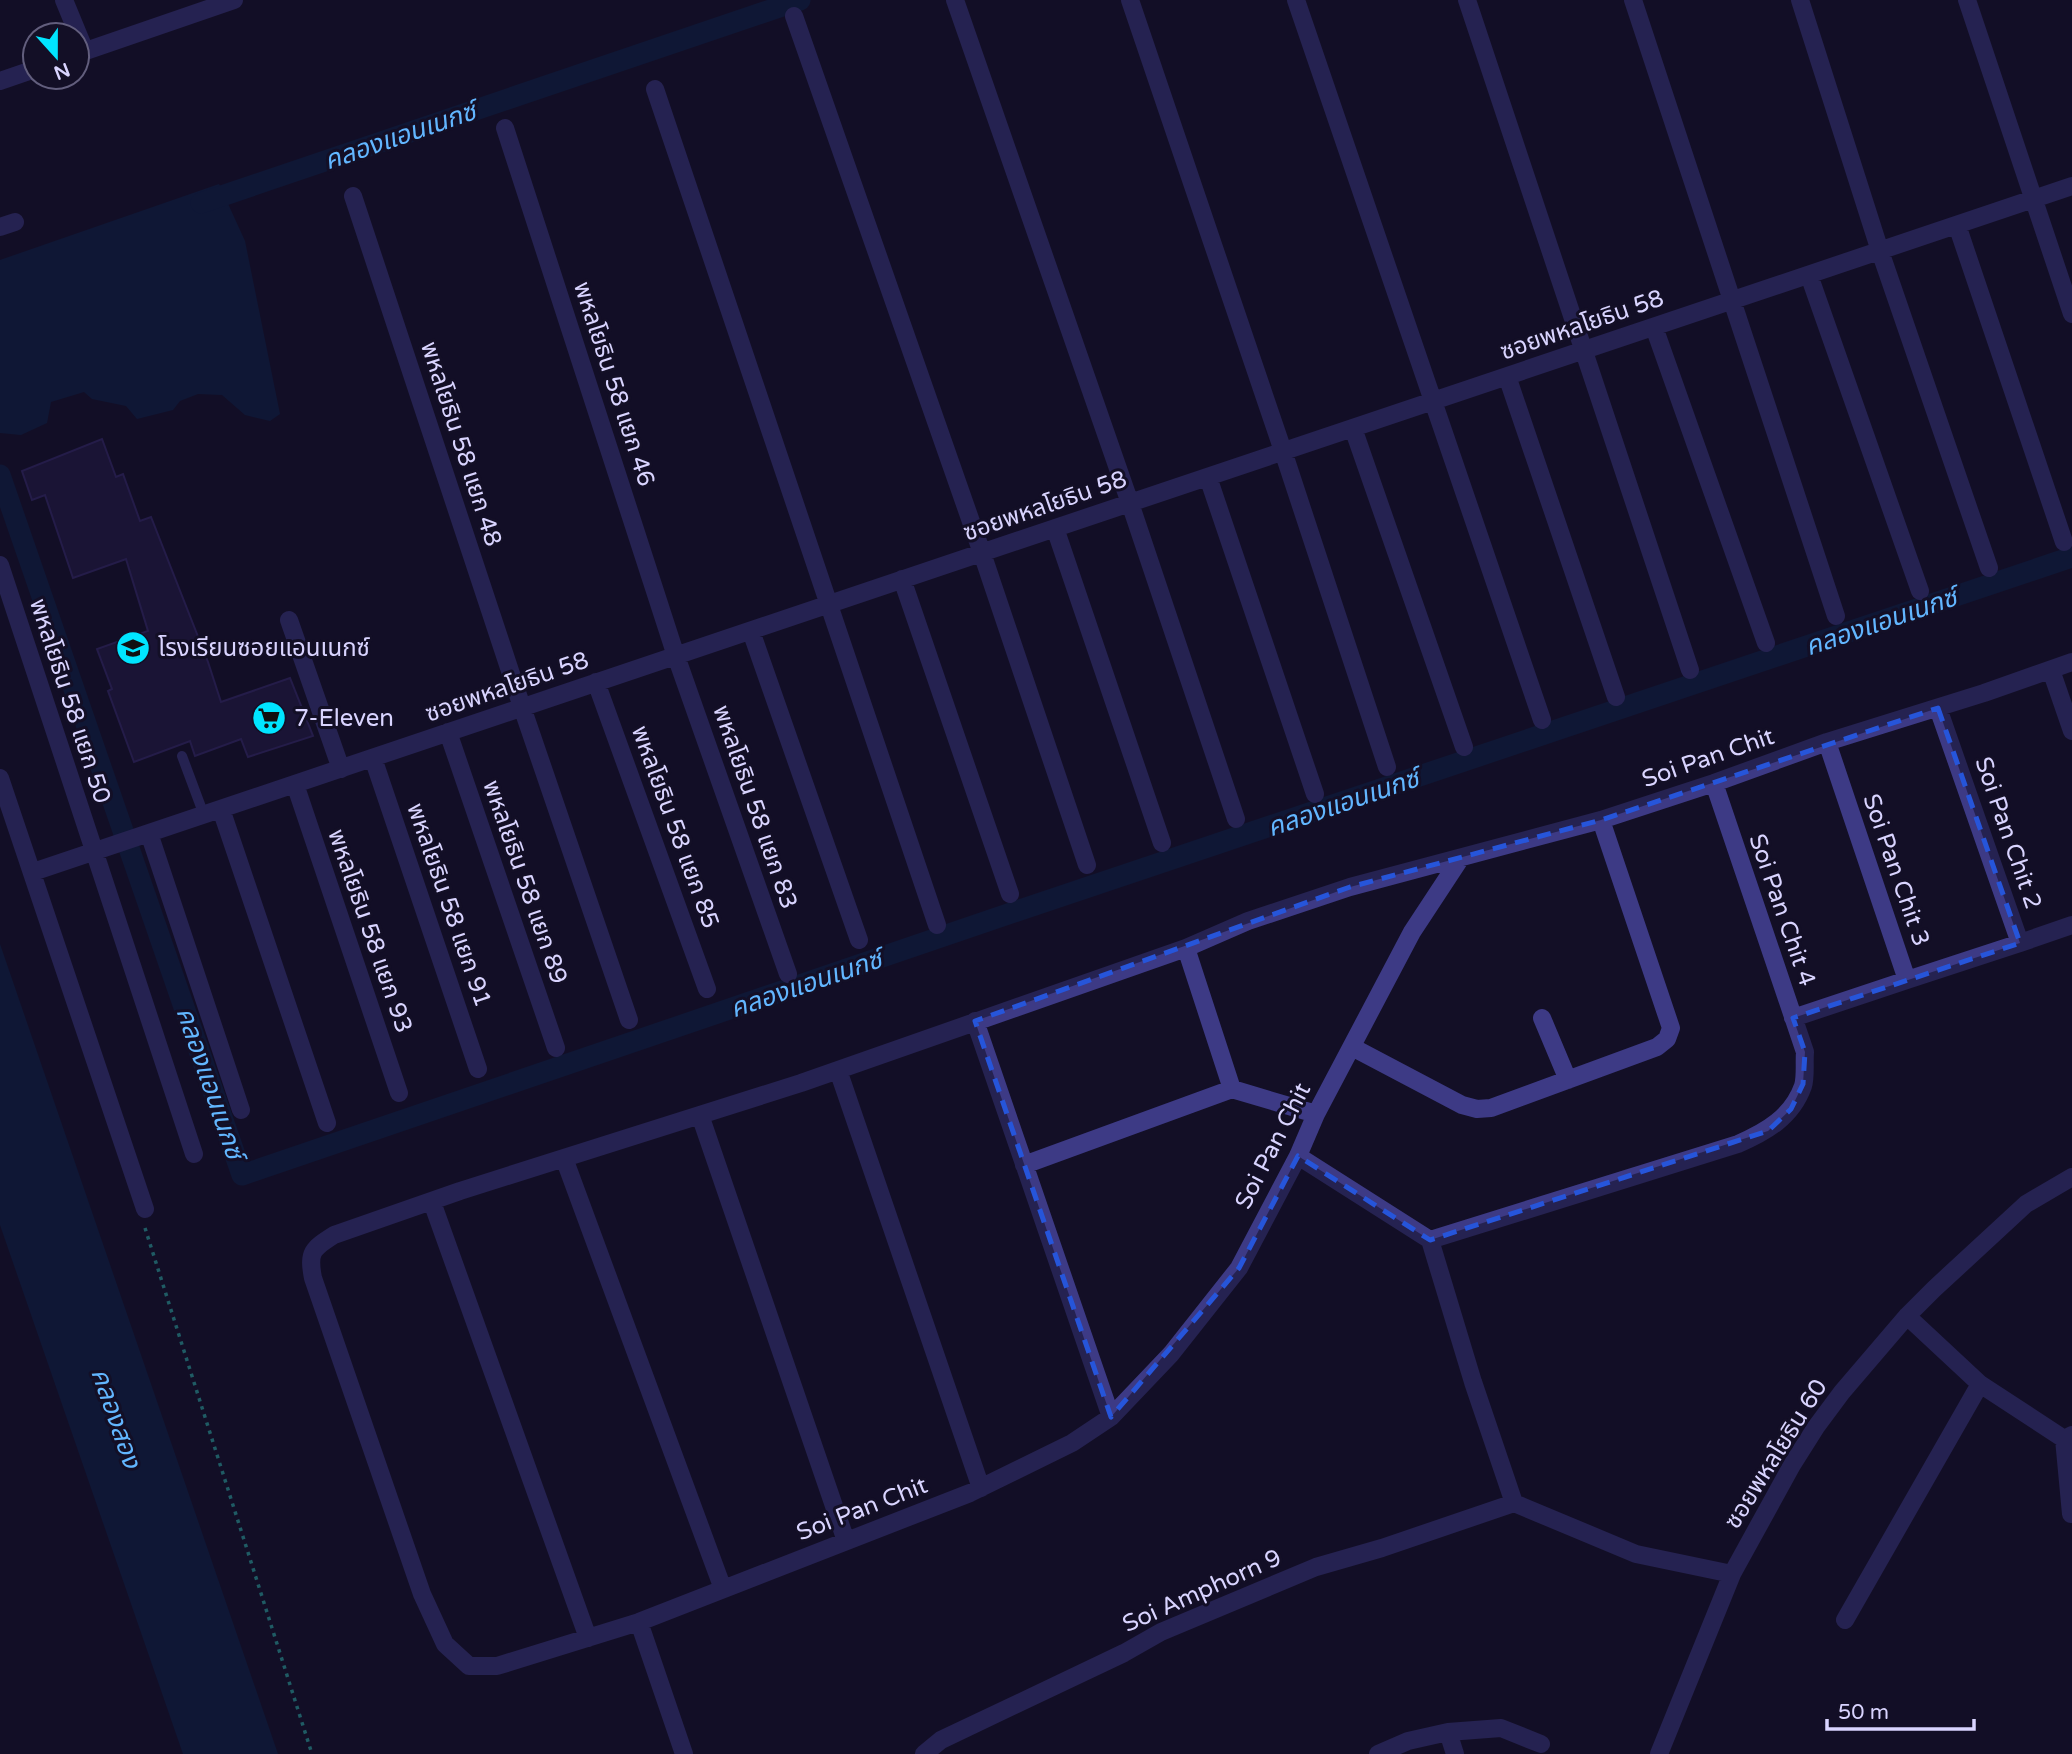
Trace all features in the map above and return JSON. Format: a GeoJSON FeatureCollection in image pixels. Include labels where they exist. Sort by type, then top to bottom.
{"type":"FeatureCollection","features":[{"type":"Feature","properties":{"kind":"street"},"geometry":{"type":"LineString","coordinates":[[64,0],[71,21]]}},
{"type":"Feature","properties":{"kind":"street"},"geometry":{"type":"LineString","coordinates":[[91,49],[234,0]]}},
{"type":"Feature","properties":{"kind":"street"},"geometry":{"type":"LineString","coordinates":[[955,0],[1130,503],[1236,819]]}},
{"type":"Feature","properties":{"kind":"street"},"geometry":{"type":"LineString","coordinates":[[1130,0],[1387,766]]}},
{"type":"Feature","properties":{"kind":"street"},"geometry":{"type":"LineString","coordinates":[[1296,0],[1542,720]]}},
{"type":"Feature","properties":{"kind":"street"},"geometry":{"type":"LineString","coordinates":[[1467,0],[1690,670]]}},
{"type":"Feature","properties":{"kind":"street"},"geometry":{"type":"LineString","coordinates":[[1633,0],[1836,615]]}},
{"type":"Feature","properties":{"kind":"street"},"geometry":{"type":"LineString","coordinates":[[1800,0],[1880,251],[1989,568]]}},
{"type":"Feature","properties":{"kind":"street"},"geometry":{"type":"LineString","coordinates":[[1967,0],[2072,314]]}},
{"type":"Feature","properties":{"kind":"street"},"geometry":{"type":"LineString","coordinates":[[794,16],[982,553],[1087,865]]}},
{"type":"Feature","properties":{"kind":"street"},"geometry":{"type":"LineString","coordinates":[[0,81],[21,74]]}},
{"type":"Feature","properties":{"kind":"street"},"geometry":{"type":"LineString","coordinates":[[655,89],[937,925]]}},
{"type":"Feature","properties":{"kind":"street","name":"พหลโยธิน 58 แยก 46"},"geometry":{"type":"LineString","coordinates":[[505,128],[676,656]]}},
{"type":"Feature","properties":{"kind":"street","name":"ซอยพหลโยธิน 58"},"geometry":{"type":"LineString","coordinates":[[33,872],[2072,186]]}},
{"type":"Feature","properties":{"kind":"street","name":"พหลโยธิน 58 แยก 48"},"geometry":{"type":"LineString","coordinates":[[353,196],[629,1020]]}},
{"type":"Feature","properties":{"kind":"street"},"geometry":{"type":"LineString","coordinates":[[1957,225],[2064,542]]}},
{"type":"Feature","properties":{"kind":"street"},"geometry":{"type":"LineString","coordinates":[[1809,275],[1920,591]]}},
{"type":"Feature","properties":{"kind":"street"},"geometry":{"type":"LineString","coordinates":[[1654,327],[1766,643]]}},
{"type":"Feature","properties":{"kind":"street"},"geometry":{"type":"LineString","coordinates":[[1507,376],[1616,696]]}},
{"type":"Feature","properties":{"kind":"street"},"geometry":{"type":"LineString","coordinates":[[1353,428],[1464,747]]}},
{"type":"Feature","properties":{"kind":"street"},"geometry":{"type":"LineString","coordinates":[[1208,477],[1315,794]]}},
{"type":"Feature","properties":{"kind":"street"},"geometry":{"type":"LineString","coordinates":[[1055,528],[1162,843]]}},
{"type":"Feature","properties":{"kind":"street","name":"พหลโยธิน 58 แยก 50"},"geometry":{"type":"LineString","coordinates":[[0,565],[194,1154]]}},
{"type":"Feature","properties":{"kind":"street"},"geometry":{"type":"LineString","coordinates":[[902,579],[1010,894]]}},
{"type":"Feature","properties":{"kind":"street"},"geometry":{"type":"LineString","coordinates":[[289,620],[341,769]]}},
{"type":"Feature","properties":{"kind":"street"},"geometry":{"type":"LineString","coordinates":[[751,631],[859,940]]}},
{"type":"Feature","properties":{"kind":"street","name":"พหลโยธิน 58 แยก 83"},"geometry":{"type":"LineString","coordinates":[[676,656],[788,974]]}},
{"type":"Feature","properties":{"kind":"street","name":"Soi Pan Chit"},"geometry":{"type":"LineString","coordinates":[[432,1202],[334,1236],[316,1247],[310,1260],[313,1278],[422,1594],[445,1644],[469,1666],[497,1666],[639,1622],[981,1488],[1072,1443],[1111,1417],[1171,1354],[1239,1268],[1412,932],[1460,859],[1601,820],[2072,662]]}},
{"type":"Feature","properties":{"kind":"street"},"geometry":{"type":"LineString","coordinates":[[2051,670],[2072,731]]}},
{"type":"Feature","properties":{"kind":"street","name":"พหลโยธิน 58 แยก 85"},"geometry":{"type":"LineString","coordinates":[[596,682],[707,989]]}},
{"type":"Feature","properties":{"kind":"street","name":"Soi Pan Chit 2"},"geometry":{"type":"LineString","coordinates":[[1907,980],[2020,943],[1938,708]]}},
{"type":"Feature","properties":{"kind":"street","name":"พหลโยธิน 58 แยก 89"},"geometry":{"type":"LineString","coordinates":[[449,732],[556,1048]]}},
{"type":"Feature","properties":{"kind":"street","name":"Soi Pan Chit 3"},"geometry":{"type":"LineString","coordinates":[[1793,1018],[1907,980],[1828,742]]}},
{"type":"Feature","properties":{"kind":"street","name":"พหลโยธิน 58 แยก 91"},"geometry":{"type":"LineString","coordinates":[[373,758],[478,1069]]}},
{"type":"Feature","properties":{"kind":"street"},"geometry":{"type":"LineString","coordinates":[[0,778],[145,1209]]}},
{"type":"Feature","properties":{"kind":"street","name":"Soi Pan Chit 4"},"geometry":{"type":"LineString","coordinates":[[1430,1240],[1738,1144],[1768,1131],[1791,1109],[1803,1084],[1805,1052],[1714,783]]}},
{"type":"Feature","properties":{"kind":"street","name":"พหลโยธิน 58 แยก 93"},"geometry":{"type":"LineString","coordinates":[[295,784],[399,1093]]}},
{"type":"Feature","properties":{"kind":"street"},"geometry":{"type":"LineString","coordinates":[[212,812],[327,1124]]}},
{"type":"Feature","properties":{"kind":"street"},"geometry":{"type":"LineString","coordinates":[[1352,1047],[1462,1105],[1477,1109],[1491,1108],[1568,1080],[1657,1047],[1667,1039],[1671,1028],[1601,820]]}},
{"type":"Feature","properties":{"kind":"street"},"geometry":{"type":"LineString","coordinates":[[143,835],[241,1110]]}},
{"type":"Feature","properties":{"kind":"street"},"geometry":{"type":"LineString","coordinates":[[589,1638],[432,1202],[838,1070],[1186,947],[1248,921],[1350,887],[1460,859]]}},
{"type":"Feature","properties":{"kind":"street"},"geometry":{"type":"LineString","coordinates":[[2020,943],[2072,925]]}},
{"type":"Feature","properties":{"kind":"street"},"geometry":{"type":"LineString","coordinates":[[1186,947],[1232,1088]]}},
{"type":"Feature","properties":{"kind":"street"},"geometry":{"type":"LineString","coordinates":[[1542,1018],[1568,1080]]}},
{"type":"Feature","properties":{"kind":"street"},"geometry":{"type":"LineString","coordinates":[[975,1021],[1111,1417]]}},
{"type":"Feature","properties":{"kind":"street"},"geometry":{"type":"LineString","coordinates":[[838,1070],[981,1488]]}},
{"type":"Feature","properties":{"kind":"street"},"geometry":{"type":"LineString","coordinates":[[1024,1165],[1232,1088],[1316,1114]]}},
{"type":"Feature","properties":{"kind":"street"},"geometry":{"type":"LineString","coordinates":[[701,1115],[846,1541]]}},
{"type":"Feature","properties":{"kind":"street"},"geometry":{"type":"LineString","coordinates":[[1298,1156],[1430,1240],[1473,1382],[1500,1455],[1514,1503],[1636,1554],[1732,1574]]}},
{"type":"Feature","properties":{"kind":"street"},"geometry":{"type":"LineString","coordinates":[[564,1158],[723,1589]]}},
{"type":"Feature","properties":{"kind":"street","name":"ซอยพหลโยธิน 60"},"geometry":{"type":"LineString","coordinates":[[1659,1754],[1732,1574],[1816,1427],[1842,1392],[1908,1316],[2026,1204],[2072,1177]]}},
{"type":"Feature","properties":{"kind":"street"},"geometry":{"type":"LineString","coordinates":[[1908,1316],[1980,1384],[2068,1437],[2071,1514]]}},
{"type":"Feature","properties":{"kind":"street"},"geometry":{"type":"LineString","coordinates":[[1845,1620],[1980,1384]]}},
{"type":"Feature","properties":{"kind":"street","name":"Soi Amphorn 9"},"geometry":{"type":"LineString","coordinates":[[924,1754],[941,1740],[1124,1653],[1161,1632],[1316,1567],[1382,1548],[1514,1503]]}},
{"type":"Feature","properties":{"kind":"street"},"geometry":{"type":"LineString","coordinates":[[639,1622],[684,1754]]}},
{"type":"Feature","properties":{"kind":"street"},"geometry":{"type":"LineString","coordinates":[[1378,1754],[1408,1741],[1448,1732],[1501,1728],[1541,1744]]}},
{"type":"Feature","properties":{"kind":"street"},"geometry":{"type":"LineString","coordinates":[[1448,1732],[1455,1754]]}},
{"type":"Feature","properties":{"kind":"lane"},"geometry":{"type":"LineString","coordinates":[[182,756],[212,812]]}},
{"type":"Feature","properties":{"kind":"path"},"geometry":{"type":"LineString","coordinates":[[145,1209],[142,1220],[312,1754]]}},
{"type":"Feature","properties":{"kind":"highlighted area"},"geometry":{"type":"Polygon","coordinates":[[[1938,708],[2020,943],[1793,1018],[1805,1052],[1803,1084],[1791,1109],[1768,1131],[1430,1240],[1298,1156],[1239,1268],[1111,1417],[975,1021],[1350,887],[1601,820],[1938,708]]]}},
{"type":"Feature","properties":{"kind":"water"},"geometry":{"type":"Polygon","coordinates":[[[219,184],[245,241],[280,414],[270,421],[245,415],[222,395],[198,394],[180,401],[173,410],[137,419],[126,406],[92,399],[84,392],[51,402],[47,423],[21,435],[0,433],[0,260],[219,184]]]}},
{"type":"Feature","properties":{"kind":"water","name":"คลองสอง"},"geometry":{"type":"Polygon","coordinates":[[[0,944],[278,1754],[183,1754],[0,1225],[0,944]]]}},
{"type":"Feature","properties":{"kind":"building"},"geometry":{"type":"Polygon","coordinates":[[[102,439],[116,477],[123,474],[140,521],[151,517],[221,702],[290,678],[313,736],[248,757],[241,739],[195,756],[190,741],[134,762],[108,691],[112,689],[97,649],[148,631],[126,559],[73,578],[45,495],[32,500],[22,471],[102,439]]]}},
{"type":"Feature","properties":{"kind":"waterway","name":"คลองแอนเนกซ์"},"geometry":{"type":"LineString","coordinates":[[201,203],[800,0]]}},
{"type":"Feature","properties":{"kind":"waterway","name":"คลองแอนเนกซ์"},"geometry":{"type":"LineString","coordinates":[[0,475],[242,1175],[1023,909],[2072,557]]}},
{"type":"Feature","properties":{"kind":"place","name":"โรงเรียนซอยแอนเนกซ์"},"geometry":{"type":"Point","coordinates":[133,648]}},
{"type":"Feature","properties":{"kind":"place","name":"7-Eleven"},"geometry":{"type":"Point","coordinates":[269,718]}}]}
